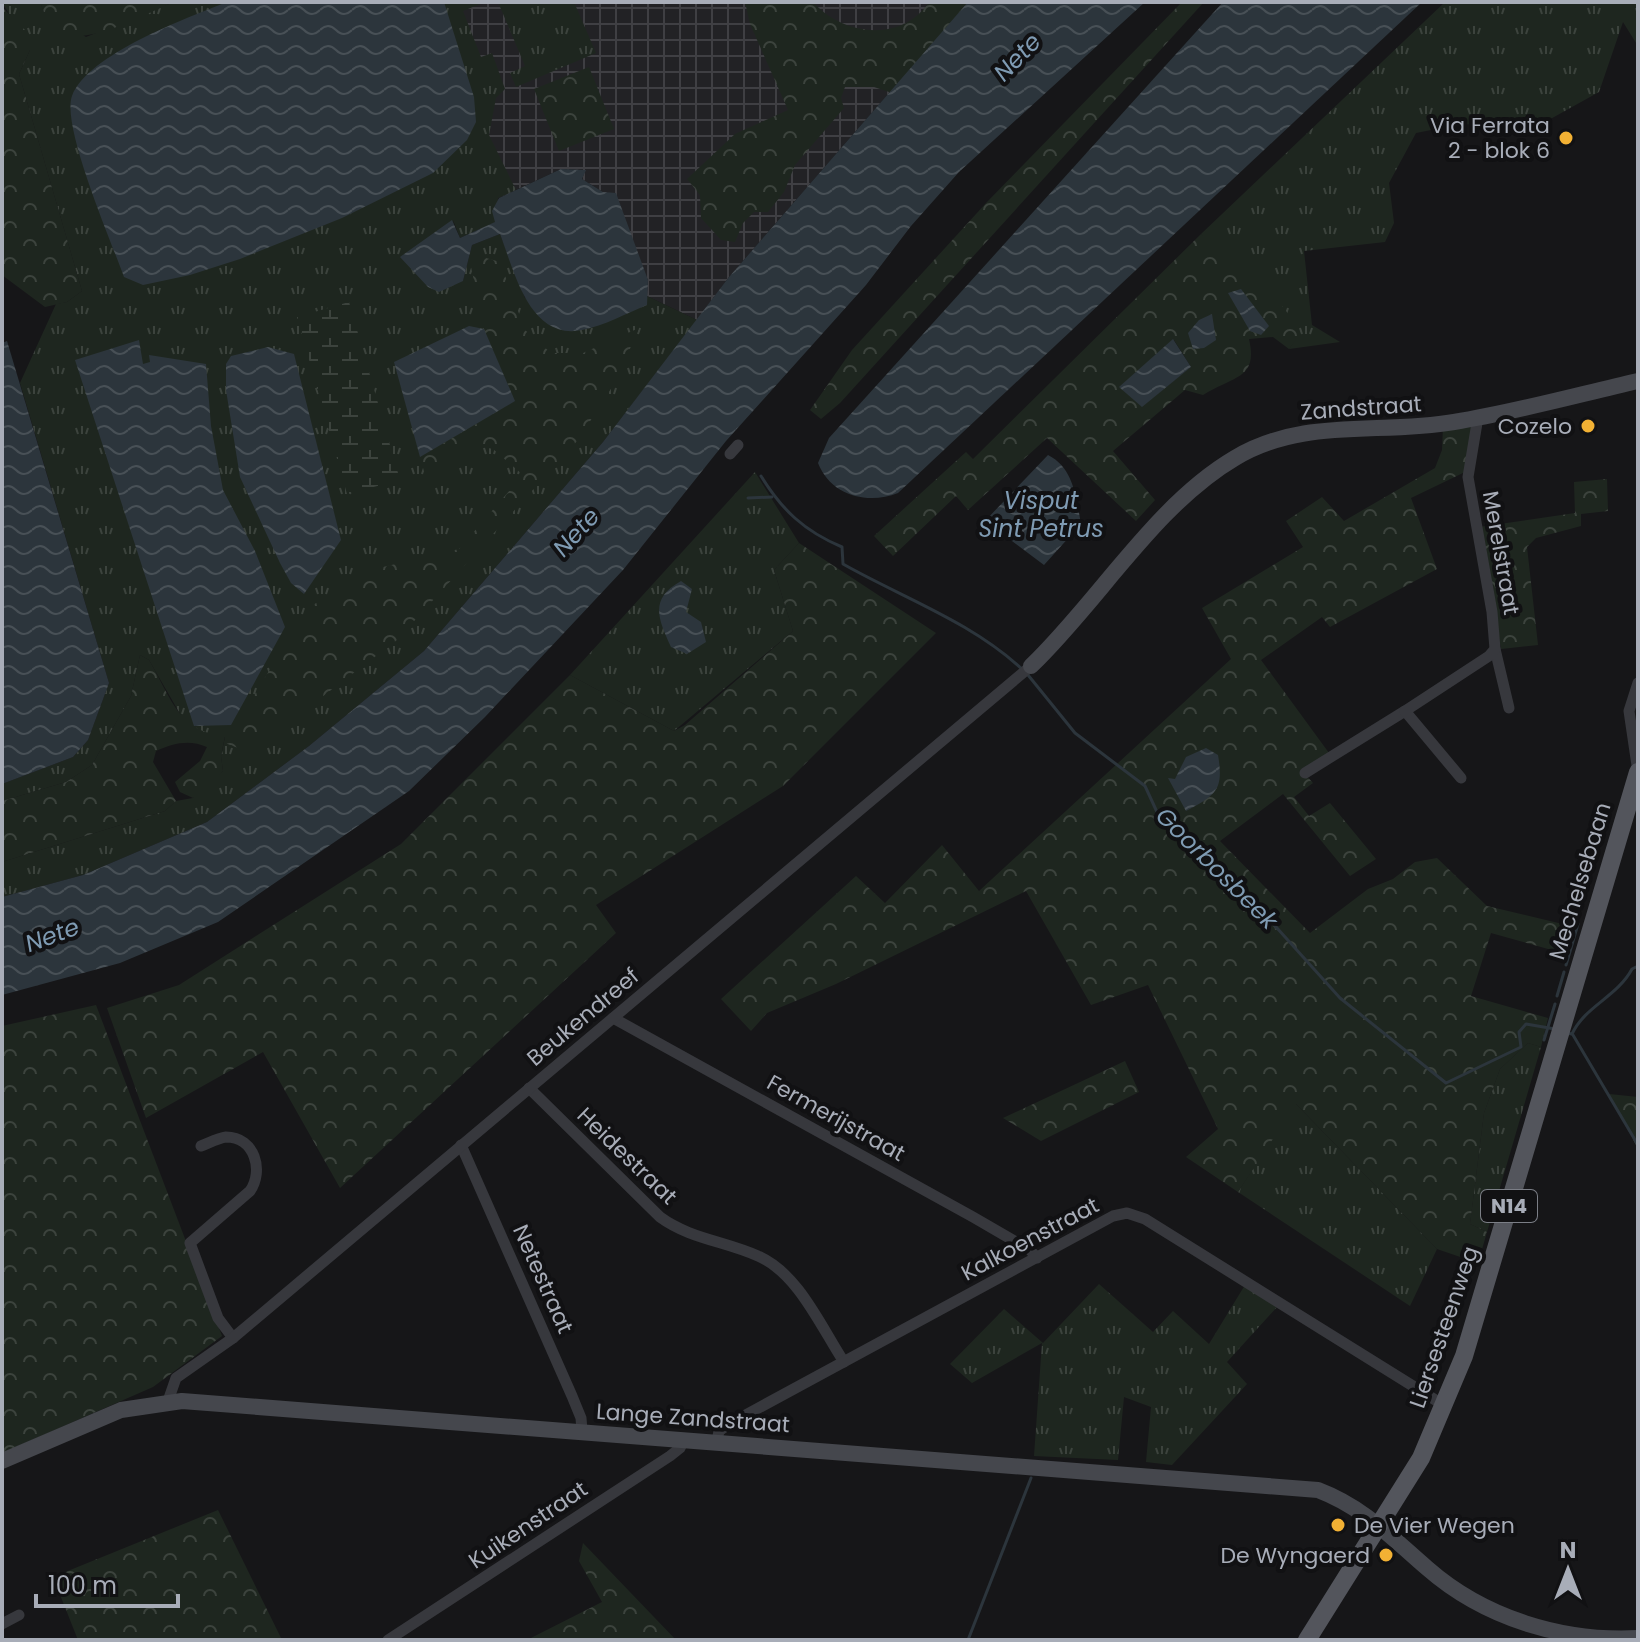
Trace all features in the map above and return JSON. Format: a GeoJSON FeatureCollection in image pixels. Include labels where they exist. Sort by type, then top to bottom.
{"type":"FeatureCollection","features":[{"type":"Feature","properties":{"kind":"main road","name":"Mechelsebaan"},"geometry":{"type":"LineString","coordinates":[[1569,1004],[1638,772]]}},
{"type":"Feature","properties":{"kind":"main road","name":"Liersesteenweg"},"geometry":{"type":"LineString","coordinates":[[1307,1640],[1381,1526],[1421,1458],[1445,1406],[1464,1356],[1569,1004]]}},
{"type":"Feature","properties":{"kind":"street","name":"Zandstraat"},"geometry":{"type":"LineString","coordinates":[[1026,671],[1069,629],[1126,556],[1203,481],[1234,458],[1298,433],[1436,424],[1638,381]]}},
{"type":"Feature","properties":{"kind":"street","name":"Merelstraat"},"geometry":{"type":"LineString","coordinates":[[1478,417],[1468,477],[1492,612],[1495,649],[1509,708]]}},
{"type":"Feature","properties":{"kind":"street","name":"Merelstraat"},"geometry":{"type":"LineString","coordinates":[[1305,773],[1405,711],[1495,649]]}},
{"type":"Feature","properties":{"kind":"street","name":"Beukendreef"},"geometry":{"type":"LineString","coordinates":[[168,1401],[176,1378],[233,1338],[1026,671]]}},
{"type":"Feature","properties":{"kind":"street","name":"Mechelsebaan"},"geometry":{"type":"LineString","coordinates":[[1638,683],[1629,711],[1638,772]]}},
{"type":"Feature","properties":{"kind":"street"},"geometry":{"type":"LineString","coordinates":[[1405,711],[1461,778]]}},
{"type":"Feature","properties":{"kind":"street","name":"Fermerijstraat"},"geometry":{"type":"LineString","coordinates":[[613,1018],[959,1209],[1030,1250],[1037,1258]]}},
{"type":"Feature","properties":{"kind":"street","name":"Heidestraat"},"geometry":{"type":"LineString","coordinates":[[529,1088],[660,1217],[684,1232],[757,1255],[779,1269],[844,1362]]}},
{"type":"Feature","properties":{"kind":"street"},"geometry":{"type":"LineString","coordinates":[[201,1146],[224,1137],[237,1140],[253,1154],[258,1173],[250,1191],[190,1243],[218,1318],[233,1338]]}},
{"type":"Feature","properties":{"kind":"street","name":"Netestraat"},"geometry":{"type":"LineString","coordinates":[[461,1145],[580,1414],[582,1431]]}},
{"type":"Feature","properties":{"kind":"street","name":"Kalkoenstraat"},"geometry":{"type":"LineString","coordinates":[[717,1441],[719,1431],[729,1424],[1113,1216],[1138,1215],[1445,1406]]}},
{"type":"Feature","properties":{"kind":"street","name":"Lange Zandstraat"},"geometry":{"type":"LineString","coordinates":[[2,1461],[100,1417],[168,1401],[717,1441],[1318,1490],[1361,1510],[1434,1573],[1491,1611],[1531,1627],[1566,1635],[1604,1640],[1638,1638]]}},
{"type":"Feature","properties":{"kind":"street","name":"Kuikenstraat"},"geometry":{"type":"LineString","coordinates":[[388,1640],[670,1456],[683,1445],[684,1439]]}},
{"type":"Feature","properties":{"kind":"street"},"geometry":{"type":"LineString","coordinates":[[2,1624],[19,1615]]}},
{"type":"Feature","properties":{"kind":"shaded area"},"geometry":{"type":"Polygon","coordinates":[[[444,2],[968,2],[729,277],[697,320],[647,296],[648,280],[603,192],[582,179],[585,171],[561,169],[498,198],[444,2]]]}},
{"type":"Feature","properties":{"kind":"green space"},"geometry":{"type":"Polygon","coordinates":[[[2,2],[40,2],[44,12],[86,37],[174,2],[485,2],[463,11],[481,57],[492,53],[505,89],[496,98],[489,135],[516,190],[498,198],[496,222],[460,238],[453,220],[463,281],[472,245],[500,234],[525,298],[646,305],[647,296],[697,320],[603,442],[424,651],[309,746],[207,822],[83,875],[2,897],[2,862],[165,811],[176,801],[193,798],[223,771],[221,756],[225,737],[201,734],[183,719],[149,660],[140,655],[131,696],[92,765],[66,782],[2,801],[2,784],[73,757],[88,740],[109,683],[20,383],[56,304],[67,302],[82,291],[19,74],[30,50],[2,2]]]}},
{"type":"Feature","properties":{"kind":"green space"},"geometry":{"type":"Polygon","coordinates":[[[40,2],[174,2],[114,28],[81,36],[55,30],[40,2]]]}},
{"type":"Feature","properties":{"kind":"green space"},"geometry":{"type":"Polygon","coordinates":[[[498,2],[574,2],[596,53],[516,87],[510,73],[525,66],[498,2]]]}},
{"type":"Feature","properties":{"kind":"green space"},"geometry":{"type":"Polygon","coordinates":[[[745,2],[813,2],[840,22],[872,30],[904,24],[929,2],[968,2],[892,93],[874,87],[845,87],[841,98],[844,108],[795,165],[784,192],[768,212],[754,212],[743,223],[735,242],[721,240],[701,218],[700,195],[687,179],[735,134],[788,110],[750,24],[745,2]]]}},
{"type":"Feature","properties":{"kind":"green space"},"geometry":{"type":"Polygon","coordinates":[[[1182,2],[1204,2],[840,403],[821,419],[810,410],[852,350],[987,202],[1182,2]]]}},
{"type":"Feature","properties":{"kind":"green space"},"geometry":{"type":"Polygon","coordinates":[[[1445,2],[1638,2],[1638,46],[1623,22],[1599,92],[1536,127],[1461,124],[1416,133],[1389,183],[1394,223],[1385,242],[1304,251],[1312,325],[1340,342],[1289,349],[1299,335],[1201,234],[1445,2]]]}},
{"type":"Feature","properties":{"kind":"green space"},"geometry":{"type":"Polygon","coordinates":[[[2,7],[29,34],[30,50],[19,74],[82,291],[67,302],[45,307],[2,275],[2,7]]]}},
{"type":"Feature","properties":{"kind":"green space"},"geometry":{"type":"Polygon","coordinates":[[[589,67],[614,129],[559,151],[534,89],[589,67]]]}},
{"type":"Feature","properties":{"kind":"green space"},"geometry":{"type":"Polygon","coordinates":[[[1201,234],[1244,266],[1270,291],[1300,335],[1289,349],[1273,337],[1249,339],[1250,362],[1241,374],[1203,395],[1185,390],[1113,451],[1155,500],[1136,521],[1047,438],[968,510],[956,496],[893,556],[874,536],[966,452],[973,459],[1201,234]],[[1174,340],[1142,406],[1191,367],[1174,340]]]}},
{"type":"Feature","properties":{"kind":"green space"},"geometry":{"type":"Polygon","coordinates":[[[486,258],[500,262],[525,330],[551,353],[583,353],[639,328],[616,381],[578,440],[397,640],[314,703],[268,727],[238,748],[225,743],[307,609],[333,592],[356,586],[383,567],[459,549],[523,475],[493,449],[474,445],[425,475],[420,457],[515,401],[484,329],[470,262],[486,258]]]}},
{"type":"Feature","properties":{"kind":"green space"},"geometry":{"type":"Polygon","coordinates":[[[349,302],[400,480],[347,494],[297,317],[349,302]]]}},
{"type":"Feature","properties":{"kind":"green space"},"geometry":{"type":"Polygon","coordinates":[[[1473,426],[1465,472],[1411,498],[1437,569],[1330,627],[1322,617],[1261,660],[1329,753],[1302,771],[1313,783],[1294,797],[1309,816],[1330,803],[1376,859],[1350,876],[1283,794],[1220,841],[1310,933],[1368,889],[1393,879],[1415,862],[1437,858],[1487,906],[1575,927],[1566,954],[1491,933],[1471,996],[1548,1018],[1541,1047],[1528,1043],[1500,1069],[1484,1113],[1470,1224],[1487,1232],[1478,1263],[1437,1249],[1296,1104],[1238,1192],[1186,1157],[1218,1129],[1148,985],[1091,1005],[1026,891],[836,984],[767,1013],[751,1031],[721,999],[856,876],[885,903],[942,845],[979,891],[1231,659],[1202,608],[1303,547],[1286,521],[1322,497],[1344,521],[1435,468],[1442,450],[1443,427],[1473,426]]]}},
{"type":"Feature","properties":{"kind":"green space"},"geometry":{"type":"Polygon","coordinates":[[[755,472],[799,543],[774,570],[793,631],[674,731],[570,675],[755,472]]]}},
{"type":"Feature","properties":{"kind":"green space"},"geometry":{"type":"Polygon","coordinates":[[[1607,479],[1608,511],[1581,514],[1581,526],[1536,538],[1527,547],[1538,645],[1501,649],[1479,527],[1575,513],[1574,482],[1607,479]]]}},
{"type":"Feature","properties":{"kind":"green space"},"geometry":{"type":"Polygon","coordinates":[[[799,543],[936,633],[783,786],[596,905],[616,933],[340,1188],[263,1052],[146,1118],[107,1008],[179,985],[401,844],[570,675],[674,731],[685,725],[793,631],[774,570],[799,543]]]}},
{"type":"Feature","properties":{"kind":"green space"},"geometry":{"type":"Polygon","coordinates":[[[140,655],[149,660],[170,699],[186,720],[196,728],[225,736],[221,756],[223,771],[206,790],[193,798],[180,792],[175,782],[200,761],[207,747],[188,743],[162,748],[156,751],[153,762],[176,801],[165,811],[2,862],[2,801],[66,782],[92,765],[131,696],[140,655]]]}},
{"type":"Feature","properties":{"kind":"green space"},"geometry":{"type":"Polygon","coordinates":[[[96,1005],[222,1336],[153,1387],[2,1453],[2,1026],[96,1005]]]}},
{"type":"Feature","properties":{"kind":"green space"},"geometry":{"type":"Polygon","coordinates":[[[1528,1043],[1541,1047],[1487,1232],[1470,1224],[1484,1113],[1500,1069],[1528,1043]]]}},
{"type":"Feature","properties":{"kind":"green space"},"geometry":{"type":"Polygon","coordinates":[[[1125,1061],[1139,1092],[1041,1141],[1003,1118],[1125,1061]]]}},
{"type":"Feature","properties":{"kind":"green space"},"geometry":{"type":"Polygon","coordinates":[[[1609,1094],[1638,1097],[1638,1149],[1609,1094]]]}},
{"type":"Feature","properties":{"kind":"green space"},"geometry":{"type":"Polygon","coordinates":[[[1295,1103],[1437,1249],[1410,1306],[1238,1192],[1295,1103]]]}},
{"type":"Feature","properties":{"kind":"green space"},"geometry":{"type":"Polygon","coordinates":[[[1099,1284],[1153,1332],[1173,1311],[1209,1344],[1245,1285],[1278,1306],[1227,1362],[1247,1384],[1172,1465],[1146,1462],[1151,1407],[1124,1397],[1118,1460],[1034,1456],[1042,1343],[972,1383],[950,1364],[1004,1309],[1043,1343],[1099,1284]]]}},
{"type":"Feature","properties":{"kind":"green space"},"geometry":{"type":"Polygon","coordinates":[[[218,1510],[282,1640],[78,1640],[53,1577],[218,1510]]]}},
{"type":"Feature","properties":{"kind":"green space"},"geometry":{"type":"Polygon","coordinates":[[[583,1543],[676,1640],[527,1640],[602,1602],[579,1561],[583,1543]]]}},
{"type":"Feature","properties":{"kind":"water"},"geometry":{"type":"Polygon","coordinates":[[[227,2],[444,2],[474,97],[476,122],[467,140],[433,173],[342,218],[240,259],[190,275],[143,285],[124,277],[99,213],[74,132],[72,96],[97,66],[118,52],[140,39],[227,2]]]}},
{"type":"Feature","properties":{"kind":"water","name":"Nete"},"geometry":{"type":"Polygon","coordinates":[[[968,2],[1145,2],[959,172],[911,226],[866,285],[726,441],[623,570],[485,717],[409,791],[218,922],[120,963],[2,995],[2,897],[83,875],[207,822],[309,746],[424,651],[603,442],[729,277],[968,2]]]}},
{"type":"Feature","properties":{"kind":"water"},"geometry":{"type":"Polygon","coordinates":[[[1223,2],[1422,2],[898,493],[886,497],[863,497],[852,495],[832,483],[818,463],[829,438],[1223,2]]]}},
{"type":"Feature","properties":{"kind":"water"},"geometry":{"type":"Polygon","coordinates":[[[561,169],[586,170],[582,179],[603,192],[616,193],[648,280],[647,305],[582,330],[564,331],[549,325],[526,300],[500,234],[472,245],[463,281],[439,292],[428,287],[400,257],[452,220],[460,238],[495,222],[492,211],[499,198],[561,169]]]}},
{"type":"Feature","properties":{"kind":"water"},"geometry":{"type":"Polygon","coordinates":[[[1241,289],[1269,326],[1261,335],[1250,331],[1228,293],[1241,289]]]}},
{"type":"Feature","properties":{"kind":"water"},"geometry":{"type":"Polygon","coordinates":[[[1212,314],[1216,340],[1204,348],[1193,349],[1188,333],[1199,320],[1212,314]]]}},
{"type":"Feature","properties":{"kind":"water"},"geometry":{"type":"Polygon","coordinates":[[[469,326],[484,329],[515,401],[420,457],[394,362],[469,326]]]}},
{"type":"Feature","properties":{"kind":"water"},"geometry":{"type":"Polygon","coordinates":[[[1173,339],[1191,367],[1142,407],[1119,387],[1173,339]]]}},
{"type":"Feature","properties":{"kind":"water"},"geometry":{"type":"Polygon","coordinates":[[[139,340],[143,364],[150,362],[149,355],[206,364],[211,426],[223,490],[255,551],[285,627],[231,725],[194,726],[75,360],[139,340]]]}},
{"type":"Feature","properties":{"kind":"water"},"geometry":{"type":"Polygon","coordinates":[[[7,341],[109,683],[88,740],[73,757],[2,784],[2,343],[7,341]]]}},
{"type":"Feature","properties":{"kind":"water"},"geometry":{"type":"Polygon","coordinates":[[[268,347],[294,354],[341,540],[304,594],[291,583],[280,563],[240,477],[226,390],[226,364],[231,356],[268,347]]]}},
{"type":"Feature","properties":{"kind":"water","name":"Visput Sint Petrus"},"geometry":{"type":"Polygon","coordinates":[[[1048,455],[1069,476],[1081,524],[1044,565],[985,521],[1048,455]]]}},
{"type":"Feature","properties":{"kind":"water"},"geometry":{"type":"Polygon","coordinates":[[[681,581],[692,589],[686,612],[701,622],[706,642],[687,654],[671,647],[659,610],[664,595],[681,581]]]}},
{"type":"Feature","properties":{"kind":"water"},"geometry":{"type":"Polygon","coordinates":[[[1206,748],[1218,755],[1218,784],[1211,795],[1186,811],[1168,778],[1175,779],[1186,757],[1206,748]]]}},
{"type":"Feature","properties":{"kind":"waterway","name":"Goorbosbeek"},"geometry":{"type":"LineString","coordinates":[[761,476],[795,518],[816,534],[842,547],[843,564],[959,624],[1023,670]]}},
{"type":"Feature","properties":{"kind":"waterway"},"geometry":{"type":"LineString","coordinates":[[748,498],[772,497]]}},
{"type":"Feature","properties":{"kind":"waterway","name":"Goorbosbeek"},"geometry":{"type":"LineString","coordinates":[[1028,675],[1075,733],[1145,786],[1157,812],[1180,828],[1232,878],[1340,998],[1446,1083],[1521,1047],[1519,1032],[1526,1024],[1555,1029]]}},
{"type":"Feature","properties":{"kind":"waterway"},"geometry":{"type":"LineString","coordinates":[[1566,965],[1578,924]]}},
{"type":"Feature","properties":{"kind":"waterway","name":"Goorbosbeek"},"geometry":{"type":"LineString","coordinates":[[1566,1033],[1572,1034],[1585,1016],[1638,966]]}},
{"type":"Feature","properties":{"kind":"waterway"},"geometry":{"type":"LineString","coordinates":[[1557,996],[1564,972]]}},
{"type":"Feature","properties":{"kind":"waterway"},"geometry":{"type":"LineString","coordinates":[[1544,1040],[1555,1004]]}},
{"type":"Feature","properties":{"kind":"waterway"},"geometry":{"type":"LineString","coordinates":[[1573,1035],[1638,1145]]}},
{"type":"Feature","properties":{"kind":"waterway"},"geometry":{"type":"LineString","coordinates":[[968,1640],[1031,1478]]}},
{"type":"Feature","properties":{"kind":"place","name":"Via Ferrata 2 - blok 6"},"geometry":{"type":"Point","coordinates":[1566,138]}},
{"type":"Feature","properties":{"kind":"place","name":"Cozelo"},"geometry":{"type":"Point","coordinates":[1588,426]}},
{"type":"Feature","properties":{"kind":"place","name":"De Vier Wegen"},"geometry":{"type":"Point","coordinates":[1338,1525]}},
{"type":"Feature","properties":{"kind":"place","name":"De Wyngaerd"},"geometry":{"type":"Point","coordinates":[1386,1555]}}]}
